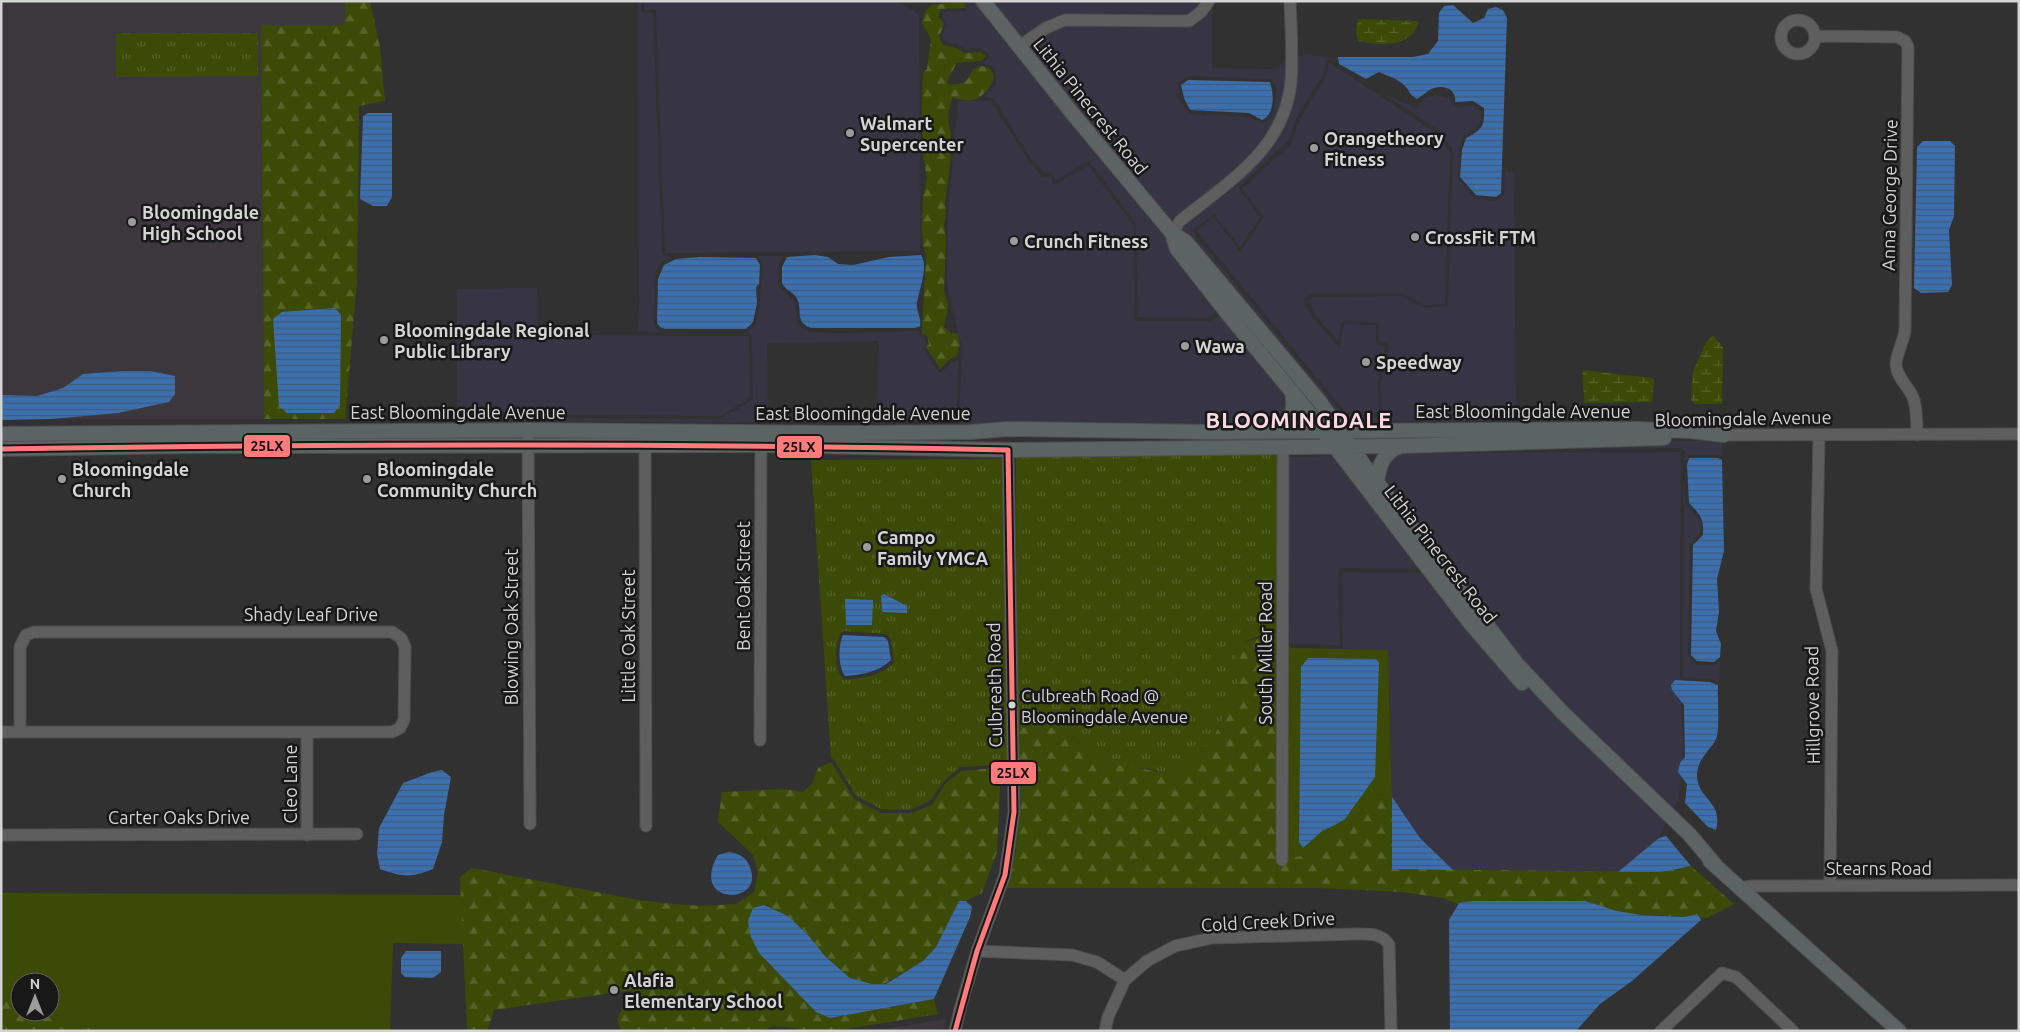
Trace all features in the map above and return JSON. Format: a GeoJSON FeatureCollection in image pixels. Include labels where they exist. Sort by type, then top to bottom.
{"type":"FeatureCollection","features":[{"type":"Feature","properties":{"kind":"main road","name":"Lithia Pinecrest Road"},"geometry":{"type":"LineString","coordinates":[[983,1],[1018,47],[1172,233],[1186,242],[1320,402],[1376,482],[1517,664],[1563,714],[1690,835],[1716,866]]}},
{"type":"Feature","properties":{"kind":"main road","name":"Lithia Pinecrest Road"},"geometry":{"type":"LineString","coordinates":[[1172,233],[1177,249],[1323,430],[1505,666],[1601,762],[1740,888],[1888,1031]]}},
{"type":"Feature","properties":{"kind":"main road"},"geometry":{"type":"LineString","coordinates":[[1273,431],[1290,417],[1294,405],[1292,391]]}},
{"type":"Feature","properties":{"kind":"main road"},"geometry":{"type":"LineString","coordinates":[[1008,429],[1008,450]]}},
{"type":"Feature","properties":{"kind":"main road","name":"East Bloomingdale Avenue"},"geometry":{"type":"LineString","coordinates":[[1,449],[190,446],[646,446],[874,433],[971,432],[1008,429],[1189,432],[1637,429],[1690,431],[1724,435]]}},
{"type":"Feature","properties":{"kind":"main road","name":"East Bloomingdale Avenue"},"geometry":{"type":"LineString","coordinates":[[1,434],[190,431],[528,430],[1008,450]]}},
{"type":"Feature","properties":{"kind":"main road"},"geometry":{"type":"LineString","coordinates":[[190,431],[190,446]]}},
{"type":"Feature","properties":{"kind":"main road","name":"Bloomingdale Avenue"},"geometry":{"type":"LineString","coordinates":[[1008,450],[1400,446],[1724,435]]}},
{"type":"Feature","properties":{"kind":"main road"},"geometry":{"type":"LineString","coordinates":[[1376,482],[1385,456],[1400,446]]}},
{"type":"Feature","properties":{"kind":"main road","name":"Lithia Pinecrest Road"},"geometry":{"type":"LineString","coordinates":[[1782,928],[1899,1031]]}},
{"type":"Feature","properties":{"kind":"street"},"geometry":{"type":"LineString","coordinates":[[1018,47],[1046,28],[1065,20],[1189,21],[1201,12],[1209,1]]}},
{"type":"Feature","properties":{"kind":"street"},"geometry":{"type":"LineString","coordinates":[[1172,233],[1180,221],[1253,161],[1273,136],[1285,110],[1291,84],[1290,1]]}},
{"type":"Feature","properties":{"kind":"street","name":"Anna George Drive"},"geometry":{"type":"LineString","coordinates":[[1816,36],[1897,37],[1905,41],[1908,47],[1905,331],[1896,367],[1899,377],[1914,399],[1917,434]]}},
{"type":"Feature","properties":{"kind":"street","name":"Blowing Oak Street"},"geometry":{"type":"LineString","coordinates":[[528,430],[530,824]]}},
{"type":"Feature","properties":{"kind":"street","name":"Hillgrove Road"},"geometry":{"type":"LineString","coordinates":[[1819,434],[1816,589],[1832,651],[1830,886]]}},
{"type":"Feature","properties":{"kind":"street","name":"Bloomingdale Avenue"},"geometry":{"type":"LineString","coordinates":[[1724,435],[2019,434]]}},
{"type":"Feature","properties":{"kind":"street","name":"Bent Oak Street"},"geometry":{"type":"LineString","coordinates":[[760,740],[761,439]]}},
{"type":"Feature","properties":{"kind":"street","name":"Little Oak Street"},"geometry":{"type":"LineString","coordinates":[[646,446],[646,826]]}},
{"type":"Feature","properties":{"kind":"street","name":"South Miller Road"},"geometry":{"type":"LineString","coordinates":[[1282,860],[1283,447]]}},
{"type":"Feature","properties":{"kind":"street","name":"Culbreath Road"},"geometry":{"type":"LineString","coordinates":[[955,1031],[977,951],[1005,875],[1014,812],[1008,450]]}},
{"type":"Feature","properties":{"kind":"street","name":"Shady Leaf Drive"},"geometry":{"type":"LineString","coordinates":[[1,732],[307,733],[392,732],[400,728],[404,720],[405,647],[401,638],[392,632],[34,632],[26,635],[20,646],[20,732]]}},
{"type":"Feature","properties":{"kind":"street","name":"Cleo Lane"},"geometry":{"type":"LineString","coordinates":[[307,733],[307,834]]}},
{"type":"Feature","properties":{"kind":"street","name":"Carter Oaks Drive"},"geometry":{"type":"LineString","coordinates":[[1,835],[357,834]]}},
{"type":"Feature","properties":{"kind":"street","name":"Stearns Road"},"geometry":{"type":"LineString","coordinates":[[1740,888],[1753,886],[2019,885]]}},
{"type":"Feature","properties":{"kind":"street","name":"Cold Creek Drive"},"geometry":{"type":"LineString","coordinates":[[1106,1031],[1108,1017],[1125,980],[1147,961],[1175,946],[1212,938],[1376,935],[1385,939],[1390,950],[1392,1031]]}},
{"type":"Feature","properties":{"kind":"street"},"geometry":{"type":"LineString","coordinates":[[977,951],[1072,955],[1097,962],[1125,980]]}},
{"type":"Feature","properties":{"kind":"street"},"geometry":{"type":"LineString","coordinates":[[1661,1031],[1722,974],[1736,976],[1794,1031]]}},
{"type":"Feature","properties":{"kind":"shaded area","name":"Bloomingdale High School"},"geometry":{"type":"Polygon","coordinates":[[[1,1],[345,1],[345,25],[261,26],[264,419],[1,419],[1,1]]]}},
{"type":"Feature","properties":{"kind":"shaded area"},"geometry":{"type":"Polygon","coordinates":[[[638,1],[641,1],[641,12],[653,13],[662,253],[664,256],[673,257],[662,262],[656,271],[654,324],[658,330],[663,332],[637,332],[639,310],[638,1]]]}},
{"type":"Feature","properties":{"kind":"shaded area"},"geometry":{"type":"Polygon","coordinates":[[[644,1],[896,1],[919,14],[920,251],[665,253],[656,10],[644,10],[644,1]]]}},
{"type":"Feature","properties":{"kind":"shaded area"},"geometry":{"type":"Polygon","coordinates":[[[969,1],[978,1],[1167,233],[1218,311],[1209,318],[1138,317],[1136,224],[1089,161],[1086,161],[1056,181],[1051,172],[1044,173],[1030,157],[994,99],[984,97],[992,90],[996,82],[996,73],[992,66],[984,63],[989,58],[989,54],[982,48],[965,49],[957,44],[945,41],[942,37],[947,24],[942,16],[943,12],[966,11],[969,1]]]}},
{"type":"Feature","properties":{"kind":"shaded area"},"geometry":{"type":"Polygon","coordinates":[[[988,1],[1204,1],[1188,17],[1065,16],[1019,42],[988,1]]]}},
{"type":"Feature","properties":{"kind":"shaded area"},"geometry":{"type":"Polygon","coordinates":[[[1212,3],[1212,68],[1275,69],[1288,60],[1287,83],[1282,109],[1261,147],[1172,226],[1024,48],[1048,32],[1066,24],[1189,26],[1212,3]],[[1188,76],[1178,83],[1179,93],[1176,95],[1189,113],[1204,116],[1208,114],[1248,117],[1262,123],[1272,117],[1277,91],[1272,79],[1188,76]]]}},
{"type":"Feature","properties":{"kind":"shaded area"},"geometry":{"type":"Polygon","coordinates":[[[1307,54],[1335,59],[1336,62],[1330,59],[1326,61],[1324,73],[1297,116],[1288,141],[1239,187],[1260,217],[1240,247],[1214,214],[1195,228],[1194,234],[1343,414],[1381,417],[1383,413],[1380,387],[1389,347],[1387,343],[1379,341],[1378,323],[1343,321],[1338,341],[1315,314],[1308,301],[1314,297],[1401,296],[1424,308],[1448,306],[1453,150],[1439,130],[1382,93],[1417,109],[1424,99],[1434,95],[1451,99],[1452,104],[1457,108],[1473,105],[1481,110],[1481,120],[1476,129],[1463,137],[1459,150],[1458,179],[1475,199],[1497,201],[1504,194],[1505,172],[1514,172],[1516,421],[1339,422],[1178,232],[1183,224],[1267,153],[1277,138],[1296,57],[1307,54]]]}},
{"type":"Feature","properties":{"kind":"shaded area"},"geometry":{"type":"Polygon","coordinates":[[[1329,62],[1437,134],[1450,151],[1445,304],[1425,305],[1402,293],[1313,293],[1303,299],[1312,316],[1340,349],[1344,324],[1376,325],[1376,344],[1386,346],[1377,386],[1380,413],[1345,412],[1197,231],[1213,217],[1241,252],[1264,217],[1242,189],[1291,144],[1300,119],[1327,75],[1329,62]]]}},
{"type":"Feature","properties":{"kind":"shaded area"},"geometry":{"type":"Polygon","coordinates":[[[958,101],[991,101],[1028,160],[1042,177],[1050,176],[1055,185],[1088,165],[1134,226],[1135,321],[1210,321],[1222,314],[1290,397],[1291,409],[1276,427],[959,427],[962,348],[947,283],[948,217],[958,101]]]}},
{"type":"Feature","properties":{"kind":"shaded area"},"geometry":{"type":"Polygon","coordinates":[[[759,256],[783,256],[778,266],[778,284],[794,300],[797,319],[803,329],[811,332],[839,333],[919,331],[919,335],[924,338],[926,343],[923,349],[939,372],[942,372],[952,362],[958,360],[957,418],[877,422],[879,341],[767,343],[768,422],[540,422],[540,418],[720,419],[751,401],[753,398],[752,336],[751,333],[747,333],[756,324],[758,316],[763,265],[759,256]]]}},
{"type":"Feature","properties":{"kind":"shaded area"},"geometry":{"type":"Polygon","coordinates":[[[537,288],[538,335],[749,336],[750,398],[720,416],[457,414],[457,289],[537,288]]]}},
{"type":"Feature","properties":{"kind":"shaded area"},"geometry":{"type":"Polygon","coordinates":[[[1722,440],[1722,456],[1689,455],[1685,462],[1685,451],[1681,448],[1583,449],[1583,444],[1722,440]]]}},
{"type":"Feature","properties":{"kind":"shaded area"},"geometry":{"type":"Polygon","coordinates":[[[1681,452],[1680,675],[1684,761],[1678,800],[1659,838],[1618,872],[1453,870],[1420,838],[1392,797],[1388,650],[1343,649],[1342,572],[1461,573],[1384,477],[1383,467],[1399,453],[1681,452]]]}},
{"type":"Feature","properties":{"kind":"shaded area"},"geometry":{"type":"Polygon","coordinates":[[[1337,456],[1423,569],[1340,568],[1338,572],[1340,645],[1292,644],[1286,640],[1287,457],[1337,456]]]}},
{"type":"Feature","properties":{"kind":"shaded area"},"geometry":{"type":"Polygon","coordinates":[[[1684,478],[1686,504],[1701,523],[1700,533],[1690,545],[1688,656],[1697,665],[1714,665],[1720,662],[1719,682],[1711,679],[1683,677],[1684,478]]]}},
{"type":"Feature","properties":{"kind":"shaded area"},"geometry":{"type":"Polygon","coordinates":[[[946,1019],[943,1031],[872,1031],[946,1019]]]}},
{"type":"Feature","properties":{"kind":"green space"},"geometry":{"type":"Polygon","coordinates":[[[345,1],[370,1],[380,47],[385,101],[359,106],[357,281],[345,419],[264,419],[261,25],[345,25],[345,1]]]}},
{"type":"Feature","properties":{"kind":"green space"},"geometry":{"type":"Polygon","coordinates":[[[966,3],[965,8],[941,9],[938,17],[944,23],[939,37],[943,45],[957,48],[964,53],[981,52],[986,56],[981,61],[956,63],[947,84],[960,84],[969,78],[973,69],[982,66],[989,68],[993,74],[993,81],[985,92],[976,99],[965,100],[952,97],[948,116],[952,146],[944,225],[946,240],[944,290],[948,306],[944,327],[951,333],[958,334],[960,346],[956,357],[950,359],[940,369],[926,347],[929,344],[927,336],[922,333],[926,255],[923,245],[922,222],[923,196],[927,179],[922,148],[922,92],[923,73],[927,69],[931,39],[922,23],[925,12],[930,5],[966,3]]]}},
{"type":"Feature","properties":{"kind":"green space"},"geometry":{"type":"Polygon","coordinates":[[[1361,19],[1419,22],[1409,37],[1402,41],[1377,44],[1359,41],[1356,28],[1358,21],[1361,19]]]}},
{"type":"Feature","properties":{"kind":"green space"},"geometry":{"type":"Polygon","coordinates":[[[116,33],[258,33],[258,76],[116,77],[116,33]]]}},
{"type":"Feature","properties":{"kind":"green space"},"geometry":{"type":"Polygon","coordinates":[[[1713,335],[1723,347],[1722,404],[1695,404],[1691,400],[1693,372],[1705,344],[1713,335]]]}},
{"type":"Feature","properties":{"kind":"green space"},"geometry":{"type":"Polygon","coordinates":[[[1583,370],[1651,378],[1654,380],[1652,402],[1584,403],[1583,370]]]}},
{"type":"Feature","properties":{"kind":"green space"},"geometry":{"type":"Polygon","coordinates":[[[1016,450],[1279,451],[1277,633],[1249,640],[1235,650],[1239,673],[1239,689],[1215,734],[1184,771],[1168,774],[1150,769],[1108,764],[1095,757],[1067,733],[1057,728],[1017,728],[1016,450]]]}},
{"type":"Feature","properties":{"kind":"green space"},"geometry":{"type":"Polygon","coordinates":[[[1005,459],[1009,768],[1000,768],[996,765],[960,767],[944,781],[930,801],[910,810],[881,809],[856,796],[831,758],[811,460],[1005,459]],[[841,632],[837,643],[836,657],[838,670],[844,680],[878,673],[894,662],[891,640],[886,634],[841,632]]]}},
{"type":"Feature","properties":{"kind":"green space"},"geometry":{"type":"Polygon","coordinates":[[[1283,632],[1283,642],[1291,648],[1289,857],[1306,856],[1343,834],[1375,794],[1392,797],[1393,869],[1662,872],[1691,866],[1734,904],[1707,918],[1460,905],[1443,898],[1402,892],[1318,888],[1007,888],[1016,850],[1021,803],[1017,728],[1057,728],[1067,733],[1083,747],[1108,764],[1130,766],[1168,774],[1184,771],[1215,734],[1239,689],[1235,650],[1240,643],[1283,632]]]}},
{"type":"Feature","properties":{"kind":"green space"},"geometry":{"type":"Polygon","coordinates":[[[1291,648],[1388,650],[1392,797],[1375,794],[1343,834],[1306,856],[1289,857],[1291,648]]]}},
{"type":"Feature","properties":{"kind":"green space"},"geometry":{"type":"Polygon","coordinates":[[[831,762],[854,799],[881,813],[911,813],[932,805],[945,784],[961,771],[997,768],[1000,786],[997,852],[982,893],[966,901],[959,901],[936,947],[923,962],[884,984],[872,984],[850,978],[825,956],[809,936],[788,916],[764,905],[753,908],[830,1018],[934,999],[938,1014],[834,1031],[799,1031],[794,1028],[773,1026],[763,1031],[621,1031],[617,1019],[632,990],[494,1010],[487,1031],[467,1031],[460,877],[472,868],[639,900],[702,906],[736,904],[754,892],[758,872],[753,855],[718,822],[722,792],[784,789],[803,792],[812,784],[818,768],[831,762]]]}},
{"type":"Feature","properties":{"kind":"green space"},"geometry":{"type":"Polygon","coordinates":[[[1,893],[467,895],[467,944],[393,943],[390,1031],[98,1031],[60,1017],[60,972],[10,972],[10,998],[1,995],[1,893]]]}},
{"type":"Feature","properties":{"kind":"green space"},"geometry":{"type":"Polygon","coordinates":[[[1,995],[10,998],[10,1022],[60,1022],[60,1017],[98,1031],[1,1031],[1,995]]]}},
{"type":"Feature","properties":{"kind":"water"},"geometry":{"type":"Polygon","coordinates":[[[1453,5],[1473,23],[1484,18],[1488,9],[1496,7],[1503,10],[1507,18],[1501,193],[1496,197],[1476,195],[1460,177],[1462,150],[1466,138],[1481,127],[1484,119],[1484,108],[1473,101],[1455,102],[1454,93],[1444,87],[1431,89],[1417,99],[1411,95],[1403,84],[1393,78],[1379,72],[1366,79],[1339,64],[1338,57],[1413,57],[1428,54],[1438,41],[1439,13],[1444,6],[1453,5]]]}},
{"type":"Feature","properties":{"kind":"water"},"geometry":{"type":"Polygon","coordinates":[[[1188,80],[1270,82],[1273,98],[1271,109],[1269,114],[1262,120],[1249,113],[1190,110],[1184,98],[1181,85],[1188,80]]]}},
{"type":"Feature","properties":{"kind":"water"},"geometry":{"type":"Polygon","coordinates":[[[368,113],[392,113],[392,197],[387,206],[373,206],[360,199],[363,116],[368,113]]]}},
{"type":"Feature","properties":{"kind":"water"},"geometry":{"type":"Polygon","coordinates":[[[1923,141],[1950,141],[1955,146],[1954,216],[1949,230],[1952,285],[1948,292],[1921,293],[1914,288],[1917,147],[1923,141]]]}},
{"type":"Feature","properties":{"kind":"water"},"geometry":{"type":"Polygon","coordinates":[[[815,255],[828,257],[838,264],[853,265],[889,257],[921,255],[924,272],[917,305],[920,326],[915,328],[811,328],[806,325],[800,319],[796,297],[782,283],[782,267],[787,257],[815,255]]]}},
{"type":"Feature","properties":{"kind":"water"},"geometry":{"type":"Polygon","coordinates":[[[700,257],[756,258],[760,265],[759,284],[756,287],[757,303],[753,322],[746,329],[665,329],[657,323],[658,279],[664,265],[676,259],[700,257]]]}},
{"type":"Feature","properties":{"kind":"water"},"geometry":{"type":"Polygon","coordinates":[[[335,308],[341,315],[340,405],[334,413],[287,413],[279,406],[273,319],[282,312],[335,308]]]}},
{"type":"Feature","properties":{"kind":"water"},"geometry":{"type":"Polygon","coordinates":[[[150,371],[175,376],[175,394],[169,402],[118,413],[51,419],[1,420],[1,395],[37,396],[63,388],[83,374],[150,371]]]}},
{"type":"Feature","properties":{"kind":"water"},"geometry":{"type":"Polygon","coordinates":[[[1689,458],[1718,458],[1722,460],[1724,551],[1717,579],[1719,612],[1716,631],[1721,644],[1720,657],[1714,662],[1697,661],[1691,655],[1693,545],[1703,535],[1703,524],[1689,503],[1687,465],[1689,458]]]}},
{"type":"Feature","properties":{"kind":"water"},"geometry":{"type":"Polygon","coordinates":[[[884,594],[907,606],[907,613],[882,612],[881,596],[884,594]]]}},
{"type":"Feature","properties":{"kind":"water"},"geometry":{"type":"Polygon","coordinates":[[[845,599],[873,600],[872,625],[846,625],[845,599]]]}},
{"type":"Feature","properties":{"kind":"water"},"geometry":{"type":"Polygon","coordinates":[[[843,635],[884,637],[888,641],[891,660],[870,672],[845,676],[839,656],[843,635]]]}},
{"type":"Feature","properties":{"kind":"water"},"geometry":{"type":"Polygon","coordinates":[[[1308,658],[1376,659],[1379,663],[1375,777],[1345,819],[1322,831],[1303,848],[1299,842],[1301,667],[1308,658]]]}},
{"type":"Feature","properties":{"kind":"water"},"geometry":{"type":"Polygon","coordinates":[[[1675,680],[1710,682],[1718,685],[1717,736],[1700,762],[1697,774],[1701,789],[1716,813],[1716,830],[1708,827],[1685,803],[1687,784],[1678,772],[1680,763],[1685,757],[1684,705],[1672,690],[1671,685],[1675,680]]]}},
{"type":"Feature","properties":{"kind":"water"},"geometry":{"type":"Polygon","coordinates":[[[442,770],[451,777],[444,815],[442,842],[433,869],[419,874],[407,875],[394,874],[380,869],[377,854],[379,828],[403,783],[442,770]]]}},
{"type":"Feature","properties":{"kind":"water"},"geometry":{"type":"Polygon","coordinates":[[[1392,797],[1420,838],[1453,870],[1392,869],[1392,797]]]}},
{"type":"Feature","properties":{"kind":"water"},"geometry":{"type":"Polygon","coordinates":[[[1666,836],[1691,866],[1662,872],[1618,872],[1659,838],[1666,836]]]}},
{"type":"Feature","properties":{"kind":"water"},"geometry":{"type":"Polygon","coordinates":[[[729,852],[743,857],[747,862],[751,870],[752,882],[746,890],[738,894],[728,895],[719,891],[712,884],[712,871],[718,855],[729,852]]]}},
{"type":"Feature","properties":{"kind":"water"},"geometry":{"type":"Polygon","coordinates":[[[959,901],[966,901],[972,907],[970,917],[934,999],[830,1018],[816,1012],[759,953],[751,937],[748,921],[753,908],[764,905],[788,916],[809,936],[825,956],[850,978],[872,984],[886,984],[923,961],[936,947],[959,901]]]}},
{"type":"Feature","properties":{"kind":"water"},"geometry":{"type":"Polygon","coordinates":[[[1473,901],[1585,901],[1617,911],[1641,915],[1684,917],[1697,914],[1701,920],[1632,981],[1600,1004],[1576,1031],[1450,1031],[1449,920],[1459,903],[1473,901]]]}},
{"type":"Feature","properties":{"kind":"water"},"geometry":{"type":"Polygon","coordinates":[[[406,951],[441,951],[441,972],[433,978],[405,977],[401,973],[401,958],[406,951]]]}},
{"type":"Feature","properties":{"kind":"transit line","name":"25LX"},"geometry":{"type":"LineString","coordinates":[[1,449],[504,445],[1008,450],[1014,812],[1005,875],[977,951],[955,1031]]}},
{"type":"Feature","properties":{"kind":"place","name":"Walmart Supercenter"},"geometry":{"type":"Point","coordinates":[850,133]}},
{"type":"Feature","properties":{"kind":"place","name":"Orangetheory Fitness"},"geometry":{"type":"Point","coordinates":[1314,148]}},
{"type":"Feature","properties":{"kind":"place","name":"Bloomingdale High School"},"geometry":{"type":"Point","coordinates":[132,222]}},
{"type":"Feature","properties":{"kind":"place","name":"CrossFit FTM"},"geometry":{"type":"Point","coordinates":[1415,237]}},
{"type":"Feature","properties":{"kind":"place","name":"Crunch Fitness"},"geometry":{"type":"Point","coordinates":[1014,241]}},
{"type":"Feature","properties":{"kind":"place","name":"Bloomingdale Regional Public Library"},"geometry":{"type":"Point","coordinates":[384,340]}},
{"type":"Feature","properties":{"kind":"place","name":"Wawa"},"geometry":{"type":"Point","coordinates":[1185,346]}},
{"type":"Feature","properties":{"kind":"place","name":"Speedway"},"geometry":{"type":"Point","coordinates":[1366,362]}},
{"type":"Feature","properties":{"kind":"place","name":"Bloomingdale Church"},"geometry":{"type":"Point","coordinates":[62,479]}},
{"type":"Feature","properties":{"kind":"place","name":"Bloomingdale Community Church"},"geometry":{"type":"Point","coordinates":[367,479]}},
{"type":"Feature","properties":{"kind":"place","name":"Campo Family YMCA"},"geometry":{"type":"Point","coordinates":[867,547]}},
{"type":"Feature","properties":{"kind":"place","name":"Culbreath Road @ Bloomingdale Avenue"},"geometry":{"type":"Point","coordinates":[1012,705]}},
{"type":"Feature","properties":{"kind":"place","name":"Alafia Elementary School"},"geometry":{"type":"Point","coordinates":[614,990]}},
{"type":"Feature","properties":{"kind":"district","name":"BLOOMINGDALE"},"geometry":{"type":"Point","coordinates":[1299,419]}}]}
